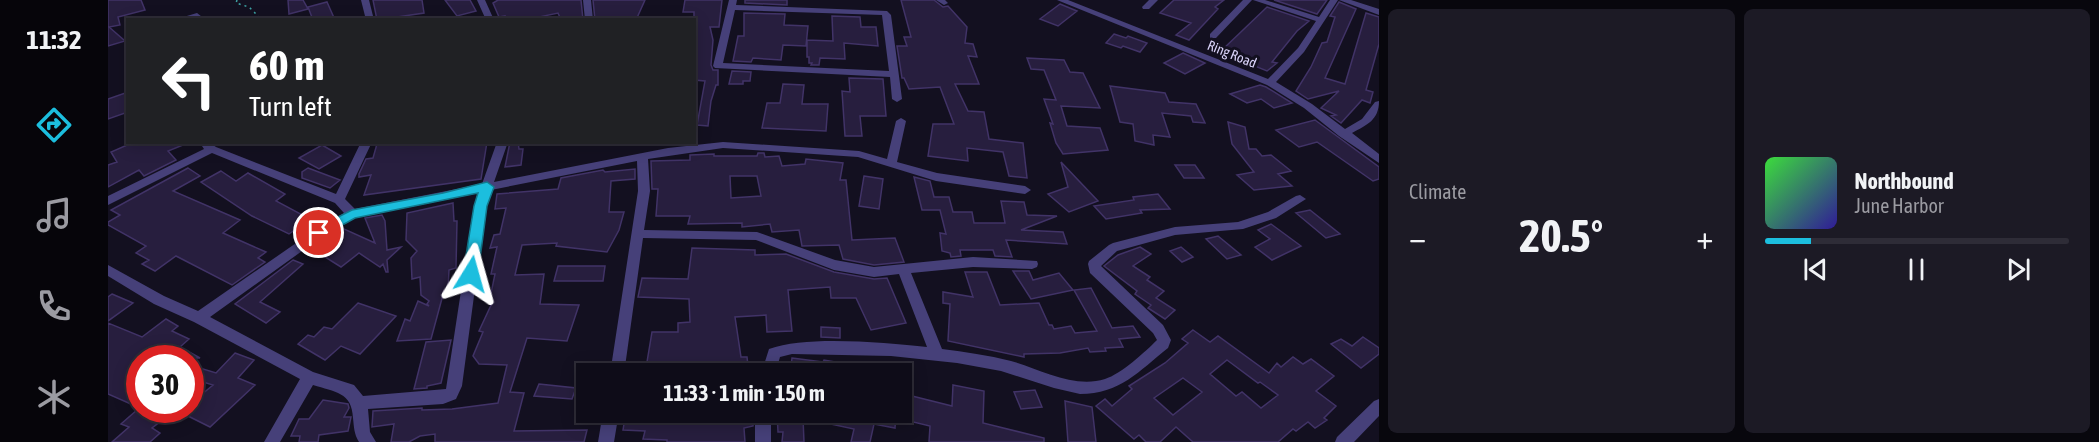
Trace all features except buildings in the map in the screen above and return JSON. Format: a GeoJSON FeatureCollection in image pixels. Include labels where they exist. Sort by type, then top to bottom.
{"type":"FeatureCollection","features":[{"type":"Feature","properties":{"kind":"street"},"geometry":{"type":"LineString","coordinates":[[365,0],[369,18]]}},
{"type":"Feature","properties":{"kind":"street"},"geometry":{"type":"LineString","coordinates":[[481,0],[489,18]]}},
{"type":"Feature","properties":{"kind":"street"},"geometry":{"type":"LineString","coordinates":[[587,0],[589,18]]}},
{"type":"Feature","properties":{"kind":"street","name":"Ring Road"},"geometry":{"type":"LineString","coordinates":[[1061,0],[1270,83],[1317,113],[1379,159]]}},
{"type":"Feature","properties":{"kind":"street"},"geometry":{"type":"LineString","coordinates":[[1146,7],[1154,0]]}},
{"type":"Feature","properties":{"kind":"street"},"geometry":{"type":"LineString","coordinates":[[1213,36],[1248,0]]}},
{"type":"Feature","properties":{"kind":"street"},"geometry":{"type":"LineString","coordinates":[[1257,0],[1320,20]]}},
{"type":"Feature","properties":{"kind":"street"},"geometry":{"type":"LineString","coordinates":[[1270,83],[1301,50],[1334,0]]}},
{"type":"Feature","properties":{"kind":"street"},"geometry":{"type":"LineString","coordinates":[[1344,0],[1379,12]]}},
{"type":"Feature","properties":{"kind":"street"},"geometry":{"type":"LineString","coordinates":[[893,74],[718,66],[733,3],[884,13],[887,15],[897,99]]}},
{"type":"Feature","properties":{"kind":"street"},"geometry":{"type":"LineString","coordinates":[[1343,134],[1366,121],[1379,104]]}},
{"type":"Feature","properties":{"kind":"street"},"geometry":{"type":"LineString","coordinates":[[891,163],[901,121]]}},
{"type":"Feature","properties":{"kind":"street"},"geometry":{"type":"LineString","coordinates":[[339,200],[366,144]]}},
{"type":"Feature","properties":{"kind":"street"},"geometry":{"type":"LineString","coordinates":[[360,403],[443,397],[451,394],[455,386],[480,206],[502,144]]}},
{"type":"Feature","properties":{"kind":"street"},"geometry":{"type":"LineString","coordinates":[[199,318],[319,233],[352,214],[443,198],[487,187],[642,157],[665,147],[748,145],[859,154],[936,177],[1025,190]]}},
{"type":"Feature","properties":{"kind":"street"},"geometry":{"type":"LineString","coordinates":[[108,201],[210,146],[339,200],[352,214]]}},
{"type":"Feature","properties":{"kind":"street"},"geometry":{"type":"LineString","coordinates":[[619,363],[644,191],[642,157]]}},
{"type":"Feature","properties":{"kind":"street"},"geometry":{"type":"LineString","coordinates":[[771,363],[774,353],[785,348],[851,348],[937,354],[1002,365],[1070,386],[1109,385],[1162,344],[1164,340],[1158,329],[1095,270],[1094,264],[1100,258],[1113,248],[1175,231],[1239,226],[1272,215],[1300,199]]}},
{"type":"Feature","properties":{"kind":"street"},"geometry":{"type":"LineString","coordinates":[[638,234],[757,236],[834,265],[874,272],[973,262],[1032,264]]}},
{"type":"Feature","properties":{"kind":"street"},"geometry":{"type":"LineString","coordinates":[[903,269],[937,354]]}},
{"type":"Feature","properties":{"kind":"street"},"geometry":{"type":"LineString","coordinates":[[108,270],[159,300],[199,318],[309,377],[349,390],[360,403],[362,434],[368,442]]}},
{"type":"Feature","properties":{"kind":"street"},"geometry":{"type":"LineString","coordinates":[[272,442],[309,377]]}},
{"type":"Feature","properties":{"kind":"street"},"geometry":{"type":"LineString","coordinates":[[1343,442],[1379,406]]}},
{"type":"Feature","properties":{"kind":"street"},"geometry":{"type":"LineString","coordinates":[[606,442],[609,423]]}},
{"type":"Feature","properties":{"kind":"street"},"geometry":{"type":"LineString","coordinates":[[763,423],[763,442]]}},
{"type":"Feature","properties":{"kind":"path"},"geometry":{"type":"LineString","coordinates":[[237,0],[236,3],[249,7],[260,18]]}},
{"type":"Feature","properties":{"kind":"route"},"geometry":{"type":"LineString","coordinates":[[319,233],[352,214],[443,198],[487,187],[480,206],[471,274]]}}]}
